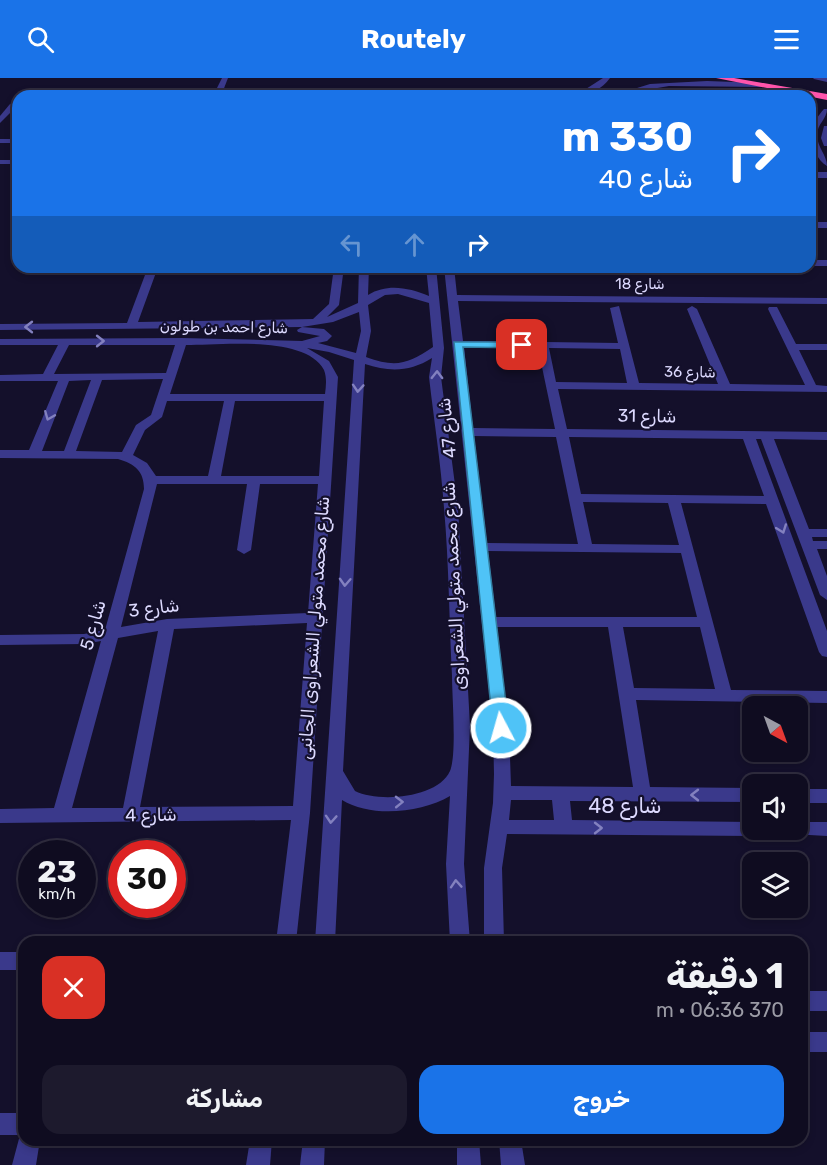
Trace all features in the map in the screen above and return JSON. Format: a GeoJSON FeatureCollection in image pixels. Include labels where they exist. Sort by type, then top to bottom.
{"type":"FeatureCollection","features":[{"type":"Feature","properties":{"kind":"highway"},"geometry":{"type":"LineString","coordinates":[[720,78],[789,90]]}},
{"type":"Feature","properties":{"kind":"highway"},"geometry":{"type":"LineString","coordinates":[[752,78],[827,87]]}},
{"type":"Feature","properties":{"kind":"street"},"geometry":{"type":"LineString","coordinates":[[590,90],[602,84],[607,78]]}},
{"type":"Feature","properties":{"kind":"street"},"geometry":{"type":"LineString","coordinates":[[816,78],[827,80]]}},
{"type":"Feature","properties":{"kind":"street"},"geometry":{"type":"LineString","coordinates":[[604,90],[613,85]]}},
{"type":"Feature","properties":{"kind":"street"},"geometry":{"type":"LineString","coordinates":[[633,90],[657,86],[762,85]]}},
{"type":"Feature","properties":{"kind":"street"},"geometry":{"type":"LineString","coordinates":[[0,121],[12,110]]}},
{"type":"Feature","properties":{"kind":"street"},"geometry":{"type":"LineString","coordinates":[[826,141],[827,128]]}},
{"type":"Feature","properties":{"kind":"street"},"geometry":{"type":"LineString","coordinates":[[816,146],[827,164]]}},
{"type":"Feature","properties":{"kind":"street"},"geometry":{"type":"LineString","coordinates":[[131,327],[151,273]]}},
{"type":"Feature","properties":{"kind":"street"},"geometry":{"type":"LineString","coordinates":[[315,322],[327,314],[334,305],[338,273]]}},
{"type":"Feature","properties":{"kind":"street"},"geometry":{"type":"LineString","coordinates":[[325,936],[349,513],[360,359],[366,331],[363,304],[364,273]]}},
{"type":"Feature","properties":{"kind":"street","name":"شارع محمد متولي الشعراوى"},"geometry":{"type":"LineString","coordinates":[[432,273],[439,348],[435,377],[448,484],[462,726],[454,864],[460,936]]}},
{"type":"Feature","properties":{"kind":"street","name":"شارع 47"},"geometry":{"type":"LineString","coordinates":[[450,273],[501,728],[502,793],[493,868],[494,936]]}},
{"type":"Feature","properties":{"kind":"street","name":"شارع احمد بن طولون"},"geometry":{"type":"LineString","coordinates":[[0,327],[243,327],[315,322],[348,313],[377,294],[389,291],[414,294],[435,302]]}},
{"type":"Feature","properties":{"kind":"street","name":"شارع 18"},"geometry":{"type":"LineString","coordinates":[[453,303],[827,301]]}},
{"type":"Feature","properties":{"kind":"street","name":"شارع 18"},"geometry":{"type":"LineString","coordinates":[[453,303],[615,309],[827,310]]}},
{"type":"Feature","properties":{"kind":"street"},"geometry":{"type":"LineString","coordinates":[[615,309],[634,386]]}},
{"type":"Feature","properties":{"kind":"street"},"geometry":{"type":"LineString","coordinates":[[692,309],[725,387]]}},
{"type":"Feature","properties":{"kind":"street"},"geometry":{"type":"LineString","coordinates":[[773,309],[812,388]]}},
{"type":"Feature","properties":{"kind":"street"},"geometry":{"type":"LineString","coordinates":[[243,327],[320,331],[327,336],[319,340],[283,342]]}},
{"type":"Feature","properties":{"kind":"street"},"geometry":{"type":"LineString","coordinates":[[126,457],[138,430],[156,417],[182,341]]}},
{"type":"Feature","properties":{"kind":"street","name":"شارع احمد بن طولون"},"geometry":{"type":"LineString","coordinates":[[0,342],[283,342],[325,347],[387,367],[408,365],[424,359],[439,348]]}},
{"type":"Feature","properties":{"kind":"street"},"geometry":{"type":"LineString","coordinates":[[47,377],[65,342]]}},
{"type":"Feature","properties":{"kind":"street","name":"شارع محمد متولي الشعراوى الجانبى"},"geometry":{"type":"LineString","coordinates":[[283,342],[311,354],[326,364],[332,377],[301,813],[287,936]]}},
{"type":"Feature","properties":{"kind":"street"},"geometry":{"type":"LineString","coordinates":[[458,344],[624,346]]}},
{"type":"Feature","properties":{"kind":"street"},"geometry":{"type":"LineString","coordinates":[[543,345],[586,548]]}},
{"type":"Feature","properties":{"kind":"street"},"geometry":{"type":"LineString","coordinates":[[791,347],[827,347]]}},
{"type":"Feature","properties":{"kind":"street"},"geometry":{"type":"LineString","coordinates":[[69,453],[98,376]]}},
{"type":"Feature","properties":{"kind":"street"},"geometry":{"type":"LineString","coordinates":[[0,378],[170,376]]}},
{"type":"Feature","properties":{"kind":"street"},"geometry":{"type":"LineString","coordinates":[[34,454],[65,377]]}},
{"type":"Feature","properties":{"kind":"street","name":"شارع 36"},"geometry":{"type":"LineString","coordinates":[[552,385],[827,388]]}},
{"type":"Feature","properties":{"kind":"street"},"geometry":{"type":"LineString","coordinates":[[163,398],[331,397]]}},
{"type":"Feature","properties":{"kind":"street"},"geometry":{"type":"LineString","coordinates":[[214,479],[230,398]]}},
{"type":"Feature","properties":{"kind":"street","name":"شارع 31"},"geometry":{"type":"LineString","coordinates":[[468,437],[768,440],[827,436]]}},
{"type":"Feature","properties":{"kind":"street"},"geometry":{"type":"LineString","coordinates":[[749,440],[827,652]]}},
{"type":"Feature","properties":{"kind":"street"},"geometry":{"type":"LineString","coordinates":[[768,440],[827,595]]}},
{"type":"Feature","properties":{"kind":"street","name":"شارع 31"},"geometry":{"type":"LineString","coordinates":[[768,440],[827,446]]}},
{"type":"Feature","properties":{"kind":"street"},"geometry":{"type":"LineString","coordinates":[[0,454],[69,453],[126,457],[144,465],[150,472],[152,480],[325,480]]}},
{"type":"Feature","properties":{"kind":"street"},"geometry":{"type":"LineString","coordinates":[[244,550],[254,479]]}},
{"type":"Feature","properties":{"kind":"street","name":"شارع 5"},"geometry":{"type":"LineString","coordinates":[[61,816],[152,489],[152,480]]}},
{"type":"Feature","properties":{"kind":"street"},"geometry":{"type":"LineString","coordinates":[[448,484],[473,484]]}},
{"type":"Feature","properties":{"kind":"street"},"geometry":{"type":"LineString","coordinates":[[576,498],[771,500]]}},
{"type":"Feature","properties":{"kind":"street"},"geometry":{"type":"LineString","coordinates":[[674,500],[725,696]]}},
{"type":"Feature","properties":{"kind":"street"},"geometry":{"type":"LineString","coordinates":[[322,513],[349,513]]}},
{"type":"Feature","properties":{"kind":"street"},"geometry":{"type":"LineString","coordinates":[[806,539],[827,533]]}},
{"type":"Feature","properties":{"kind":"street"},"geometry":{"type":"LineString","coordinates":[[806,539],[827,545]]}},
{"type":"Feature","properties":{"kind":"street"},"geometry":{"type":"LineString","coordinates":[[481,547],[687,549]]}},
{"type":"Feature","properties":{"kind":"street","name":"شارع 3"},"geometry":{"type":"LineString","coordinates":[[1,644],[70,640],[167,624],[314,618]]}},
{"type":"Feature","properties":{"kind":"street"},"geometry":{"type":"LineString","coordinates":[[489,622],[706,622]]}},
{"type":"Feature","properties":{"kind":"street"},"geometry":{"type":"LineString","coordinates":[[615,622],[643,795]]}},
{"type":"Feature","properties":{"kind":"street"},"geometry":{"type":"LineString","coordinates":[[130,815],[167,624]]}},
{"type":"Feature","properties":{"kind":"street"},"geometry":{"type":"LineString","coordinates":[[627,694],[827,697]]}},
{"type":"Feature","properties":{"kind":"street"},"geometry":{"type":"LineString","coordinates":[[335,772],[340,785],[350,797],[359,801],[403,803],[420,801],[448,788],[460,769]]}},
{"type":"Feature","properties":{"kind":"street","name":"شارع 48"},"geometry":{"type":"LineString","coordinates":[[502,793],[742,795]]}},
{"type":"Feature","properties":{"kind":"street"},"geometry":{"type":"LineString","coordinates":[[560,794],[564,828]]}},
{"type":"Feature","properties":{"kind":"street"},"geometry":{"type":"LineString","coordinates":[[808,796],[827,796]]}},
{"type":"Feature","properties":{"kind":"street","name":"شارع 4"},"geometry":{"type":"LineString","coordinates":[[0,816],[301,813]]}},
{"type":"Feature","properties":{"kind":"street","name":"شارع 48"},"geometry":{"type":"LineString","coordinates":[[498,827],[742,828]]}},
{"type":"Feature","properties":{"kind":"street"},"geometry":{"type":"LineString","coordinates":[[808,829],[827,829]]}},
{"type":"Feature","properties":{"kind":"street"},"geometry":{"type":"LineString","coordinates":[[0,961],[18,960]]}},
{"type":"Feature","properties":{"kind":"street"},"geometry":{"type":"LineString","coordinates":[[808,1001],[827,1001]]}},
{"type":"Feature","properties":{"kind":"street"},"geometry":{"type":"LineString","coordinates":[[808,1042],[827,1042]]}},
{"type":"Feature","properties":{"kind":"street"},"geometry":{"type":"LineString","coordinates":[[0,1124],[18,1124]]}},
{"type":"Feature","properties":{"kind":"street"},"geometry":{"type":"LineString","coordinates":[[24,1165],[28,1146]]}},
{"type":"Feature","properties":{"kind":"street"},"geometry":{"type":"LineString","coordinates":[[258,1165],[260,1146]]}},
{"type":"Feature","properties":{"kind":"street"},"geometry":{"type":"LineString","coordinates":[[312,1165],[314,1146]]}},
{"type":"Feature","properties":{"kind":"street"},"geometry":{"type":"LineString","coordinates":[[468,1146],[469,1165]]}},
{"type":"Feature","properties":{"kind":"street"},"geometry":{"type":"LineString","coordinates":[[511,1146],[513,1165]]}},
{"type":"Feature","properties":{"kind":"route"},"geometry":{"type":"LineString","coordinates":[[501,728],[458,344],[522,345]]}}]}
